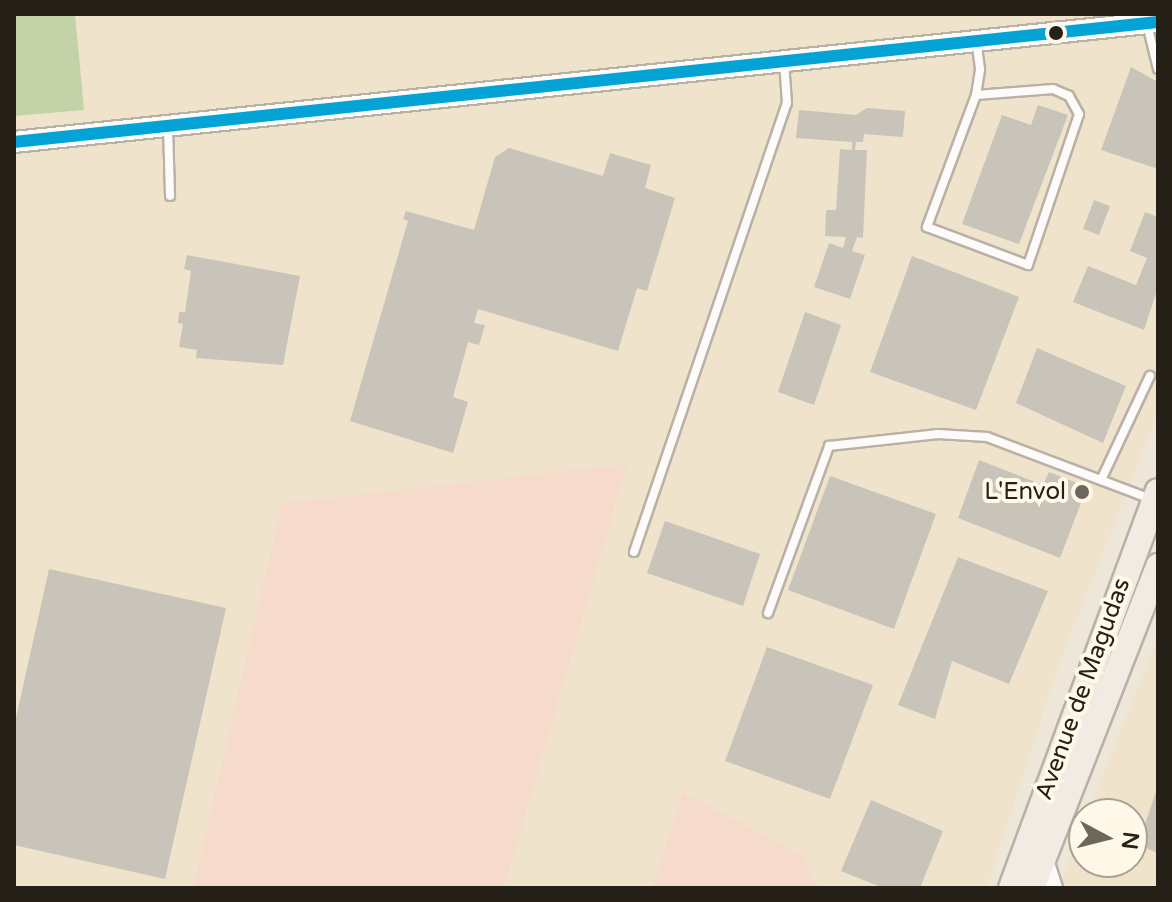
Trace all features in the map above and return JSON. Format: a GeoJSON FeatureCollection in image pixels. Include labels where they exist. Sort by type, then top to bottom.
{"type":"FeatureCollection","features":[{"type":"Feature","properties":{"kind":"main road","name":"Avenue de Magudas"},"geometry":{"type":"LineString","coordinates":[[1011,888],[1156,496]]}},
{"type":"Feature","properties":{"kind":"main road","name":"Avenue de Magudas"},"geometry":{"type":"LineString","coordinates":[[1032,888],[1158,566]]}},
{"type":"Feature","properties":{"kind":"street"},"geometry":{"type":"LineString","coordinates":[[14,142],[1152,22]]}},
{"type":"Feature","properties":{"kind":"street"},"geometry":{"type":"LineString","coordinates":[[1044,857],[1054,888]]}},
{"type":"Feature","properties":{"kind":"lane"},"geometry":{"type":"LineString","coordinates":[[1152,22],[1158,69]]}},
{"type":"Feature","properties":{"kind":"lane"},"geometry":{"type":"LineString","coordinates":[[976,40],[980,70],[976,95],[927,227],[1028,265],[1079,114],[1069,96],[1053,89],[976,95]]}},
{"type":"Feature","properties":{"kind":"lane"},"geometry":{"type":"LineString","coordinates":[[634,552],[787,103],[784,60]]}},
{"type":"Feature","properties":{"kind":"lane"},"geometry":{"type":"LineString","coordinates":[[168,126],[170,196]]}},
{"type":"Feature","properties":{"kind":"lane"},"geometry":{"type":"LineString","coordinates":[[1101,480],[1150,376]]}},
{"type":"Feature","properties":{"kind":"lane"},"geometry":{"type":"LineString","coordinates":[[768,613],[829,446],[938,434],[987,437],[1101,480],[1156,496]]}},
{"type":"Feature","properties":{"kind":"shaded area"},"geometry":{"type":"Polygon","coordinates":[[[14,14],[1158,14],[1158,413],[1057,669],[987,888],[818,888],[801,855],[683,793],[652,888],[504,888],[626,464],[282,503],[193,888],[14,888],[14,14]]]}},
{"type":"Feature","properties":{"kind":"shaded area"},"geometry":{"type":"Polygon","coordinates":[[[14,14],[75,14],[84,110],[14,116],[14,14]]]}},
{"type":"Feature","properties":{"kind":"shaded area"},"geometry":{"type":"Polygon","coordinates":[[[627,464],[504,888],[193,888],[282,503],[627,464]]]}},
{"type":"Feature","properties":{"kind":"shaded area"},"geometry":{"type":"Polygon","coordinates":[[[1158,637],[1158,888],[1058,888],[1068,863],[1068,878],[1148,878],[1148,798],[1093,798],[1158,637]]]}},
{"type":"Feature","properties":{"kind":"shaded area"},"geometry":{"type":"Polygon","coordinates":[[[683,792],[802,855],[818,888],[652,888],[683,792]]]}},
{"type":"Feature","properties":{"kind":"building"},"geometry":{"type":"Polygon","coordinates":[[[1131,67],[1158,82],[1158,169],[1101,150],[1131,67]]]}},
{"type":"Feature","properties":{"kind":"building"},"geometry":{"type":"Polygon","coordinates":[[[1038,105],[1068,115],[1019,244],[962,224],[1002,115],[1031,125],[1038,105]]]}},
{"type":"Feature","properties":{"kind":"building"},"geometry":{"type":"Polygon","coordinates":[[[867,108],[905,111],[903,137],[864,134],[863,142],[856,142],[855,150],[867,150],[863,238],[857,237],[852,251],[865,255],[850,299],[814,287],[829,243],[843,248],[846,237],[825,236],[826,210],[836,210],[840,149],[852,150],[852,142],[796,138],[799,110],[856,115],[867,108]]]}},
{"type":"Feature","properties":{"kind":"building"},"geometry":{"type":"Polygon","coordinates":[[[509,148],[603,176],[610,153],[651,165],[645,188],[675,198],[647,291],[637,288],[618,351],[478,309],[474,323],[485,325],[479,345],[468,342],[453,397],[468,402],[453,453],[350,421],[408,221],[403,219],[406,211],[474,230],[495,157],[509,148]]]}},
{"type":"Feature","properties":{"kind":"building"},"geometry":{"type":"Polygon","coordinates":[[[1094,200],[1110,206],[1099,235],[1083,229],[1094,200]]]}},
{"type":"Feature","properties":{"kind":"building"},"geometry":{"type":"Polygon","coordinates":[[[1145,212],[1158,217],[1158,287],[1144,330],[1073,302],[1088,266],[1136,285],[1147,258],[1130,251],[1145,212]]]}},
{"type":"Feature","properties":{"kind":"building"},"geometry":{"type":"Polygon","coordinates":[[[187,255],[300,276],[283,365],[196,358],[197,350],[179,347],[183,324],[178,323],[179,312],[185,312],[191,271],[184,269],[187,255]]]}},
{"type":"Feature","properties":{"kind":"building"},"geometry":{"type":"Polygon","coordinates":[[[912,256],[1019,297],[976,410],[870,372],[912,256]]]}},
{"type":"Feature","properties":{"kind":"building"},"geometry":{"type":"Polygon","coordinates":[[[805,312],[841,325],[814,405],[778,392],[805,312]]]}},
{"type":"Feature","properties":{"kind":"building"},"geometry":{"type":"Polygon","coordinates":[[[1037,348],[1126,386],[1103,443],[1016,403],[1037,348]]]}},
{"type":"Feature","properties":{"kind":"building"},"geometry":{"type":"Polygon","coordinates":[[[979,460],[1043,485],[1049,472],[1087,487],[1060,558],[958,518],[979,460]]]}},
{"type":"Feature","properties":{"kind":"building"},"geometry":{"type":"Polygon","coordinates":[[[830,476],[936,514],[894,629],[788,590],[830,476]]]}},
{"type":"Feature","properties":{"kind":"building"},"geometry":{"type":"Polygon","coordinates":[[[665,521],[760,554],[743,606],[647,573],[665,521]]]}},
{"type":"Feature","properties":{"kind":"building"},"geometry":{"type":"Polygon","coordinates":[[[958,557],[1048,591],[1009,684],[952,661],[935,719],[898,705],[958,557]]]}},
{"type":"Feature","properties":{"kind":"building"},"geometry":{"type":"Polygon","coordinates":[[[49,569],[226,608],[165,879],[14,845],[14,727],[49,569]]]}},
{"type":"Feature","properties":{"kind":"building"},"geometry":{"type":"Polygon","coordinates":[[[767,647],[873,685],[830,799],[725,761],[767,647]]]}},
{"type":"Feature","properties":{"kind":"building"},"geometry":{"type":"Polygon","coordinates":[[[1158,786],[1158,853],[1148,849],[1148,816],[1158,786]]]}},
{"type":"Feature","properties":{"kind":"building"},"geometry":{"type":"Polygon","coordinates":[[[871,800],[943,831],[920,888],[883,888],[841,871],[871,800]]]}},
{"type":"Feature","properties":{"kind":"transit line"},"geometry":{"type":"LineString","coordinates":[[14,142],[1158,22]]}},
{"type":"Feature","properties":{"kind":"place","name":"L'Envol"},"geometry":{"type":"Point","coordinates":[1082,492]}}]}
